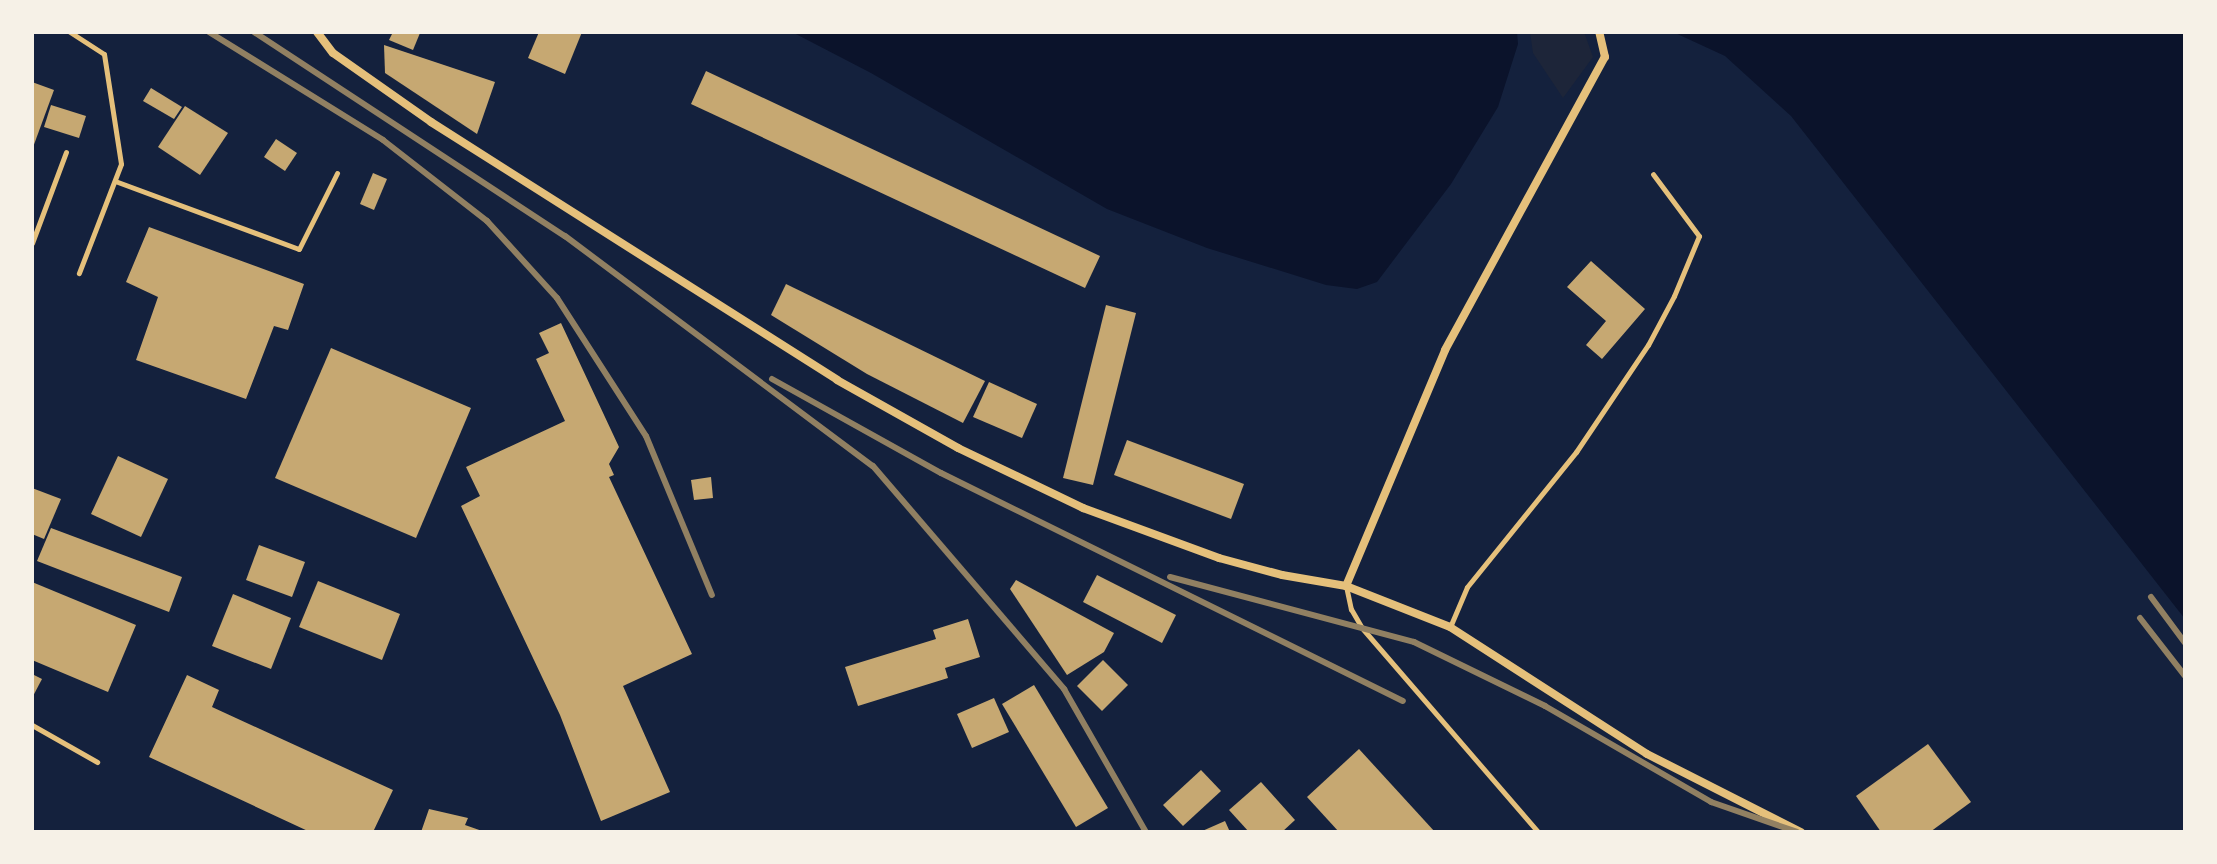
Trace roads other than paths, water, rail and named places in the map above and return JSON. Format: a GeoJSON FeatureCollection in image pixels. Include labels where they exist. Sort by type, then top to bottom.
{"type":"FeatureCollection","features":[{"type":"Feature","properties":{"kind":"street"},"geometry":{"type":"LineString","coordinates":[[317,32],[333,53],[431,122],[837,380],[958,448],[1083,508],[1219,558],[1282,575],[1346,586],[1450,627],[1647,754],[1801,832]]}},
{"type":"Feature","properties":{"kind":"street"},"geometry":{"type":"LineString","coordinates":[[1346,586],[1445,350],[1605,57],[1599,32]]}},
{"type":"Feature","properties":{"kind":"lane"},"geometry":{"type":"LineString","coordinates":[[70,32],[104,54],[121,164],[79,273]]}},
{"type":"Feature","properties":{"kind":"lane"},"geometry":{"type":"LineString","coordinates":[[32,243],[66,152]]}},
{"type":"Feature","properties":{"kind":"lane"},"geometry":{"type":"LineString","coordinates":[[115,181],[299,249],[337,173]]}},
{"type":"Feature","properties":{"kind":"lane"},"geometry":{"type":"LineString","coordinates":[[1450,627],[1467,587],[1576,452],[1648,345],[1674,296],[1699,236],[1653,174]]}},
{"type":"Feature","properties":{"kind":"lane"},"geometry":{"type":"LineString","coordinates":[[1346,586],[1351,609],[1362,628],[1538,832]]}},
{"type":"Feature","properties":{"kind":"lane"},"geometry":{"type":"LineString","coordinates":[[32,725],[97,762]]}},
{"type":"Feature","properties":{"kind":"railway"},"geometry":{"type":"LineString","coordinates":[[209,32],[383,140],[487,221],[557,298],[646,436],[712,595]]}},
{"type":"Feature","properties":{"kind":"railway"},"geometry":{"type":"LineString","coordinates":[[254,32],[565,236],[873,466],[1064,689],[1146,832]]}},
{"type":"Feature","properties":{"kind":"railway"},"geometry":{"type":"LineString","coordinates":[[772,379],[941,473],[1403,701]]}},
{"type":"Feature","properties":{"kind":"railway"},"geometry":{"type":"LineString","coordinates":[[1170,577],[1414,642],[1545,706],[1711,802],[1797,832]]}},
{"type":"Feature","properties":{"kind":"railway"},"geometry":{"type":"LineString","coordinates":[[2151,597],[2185,643]]}},
{"type":"Feature","properties":{"kind":"railway"},"geometry":{"type":"LineString","coordinates":[[2140,618],[2185,676]]}}]}
